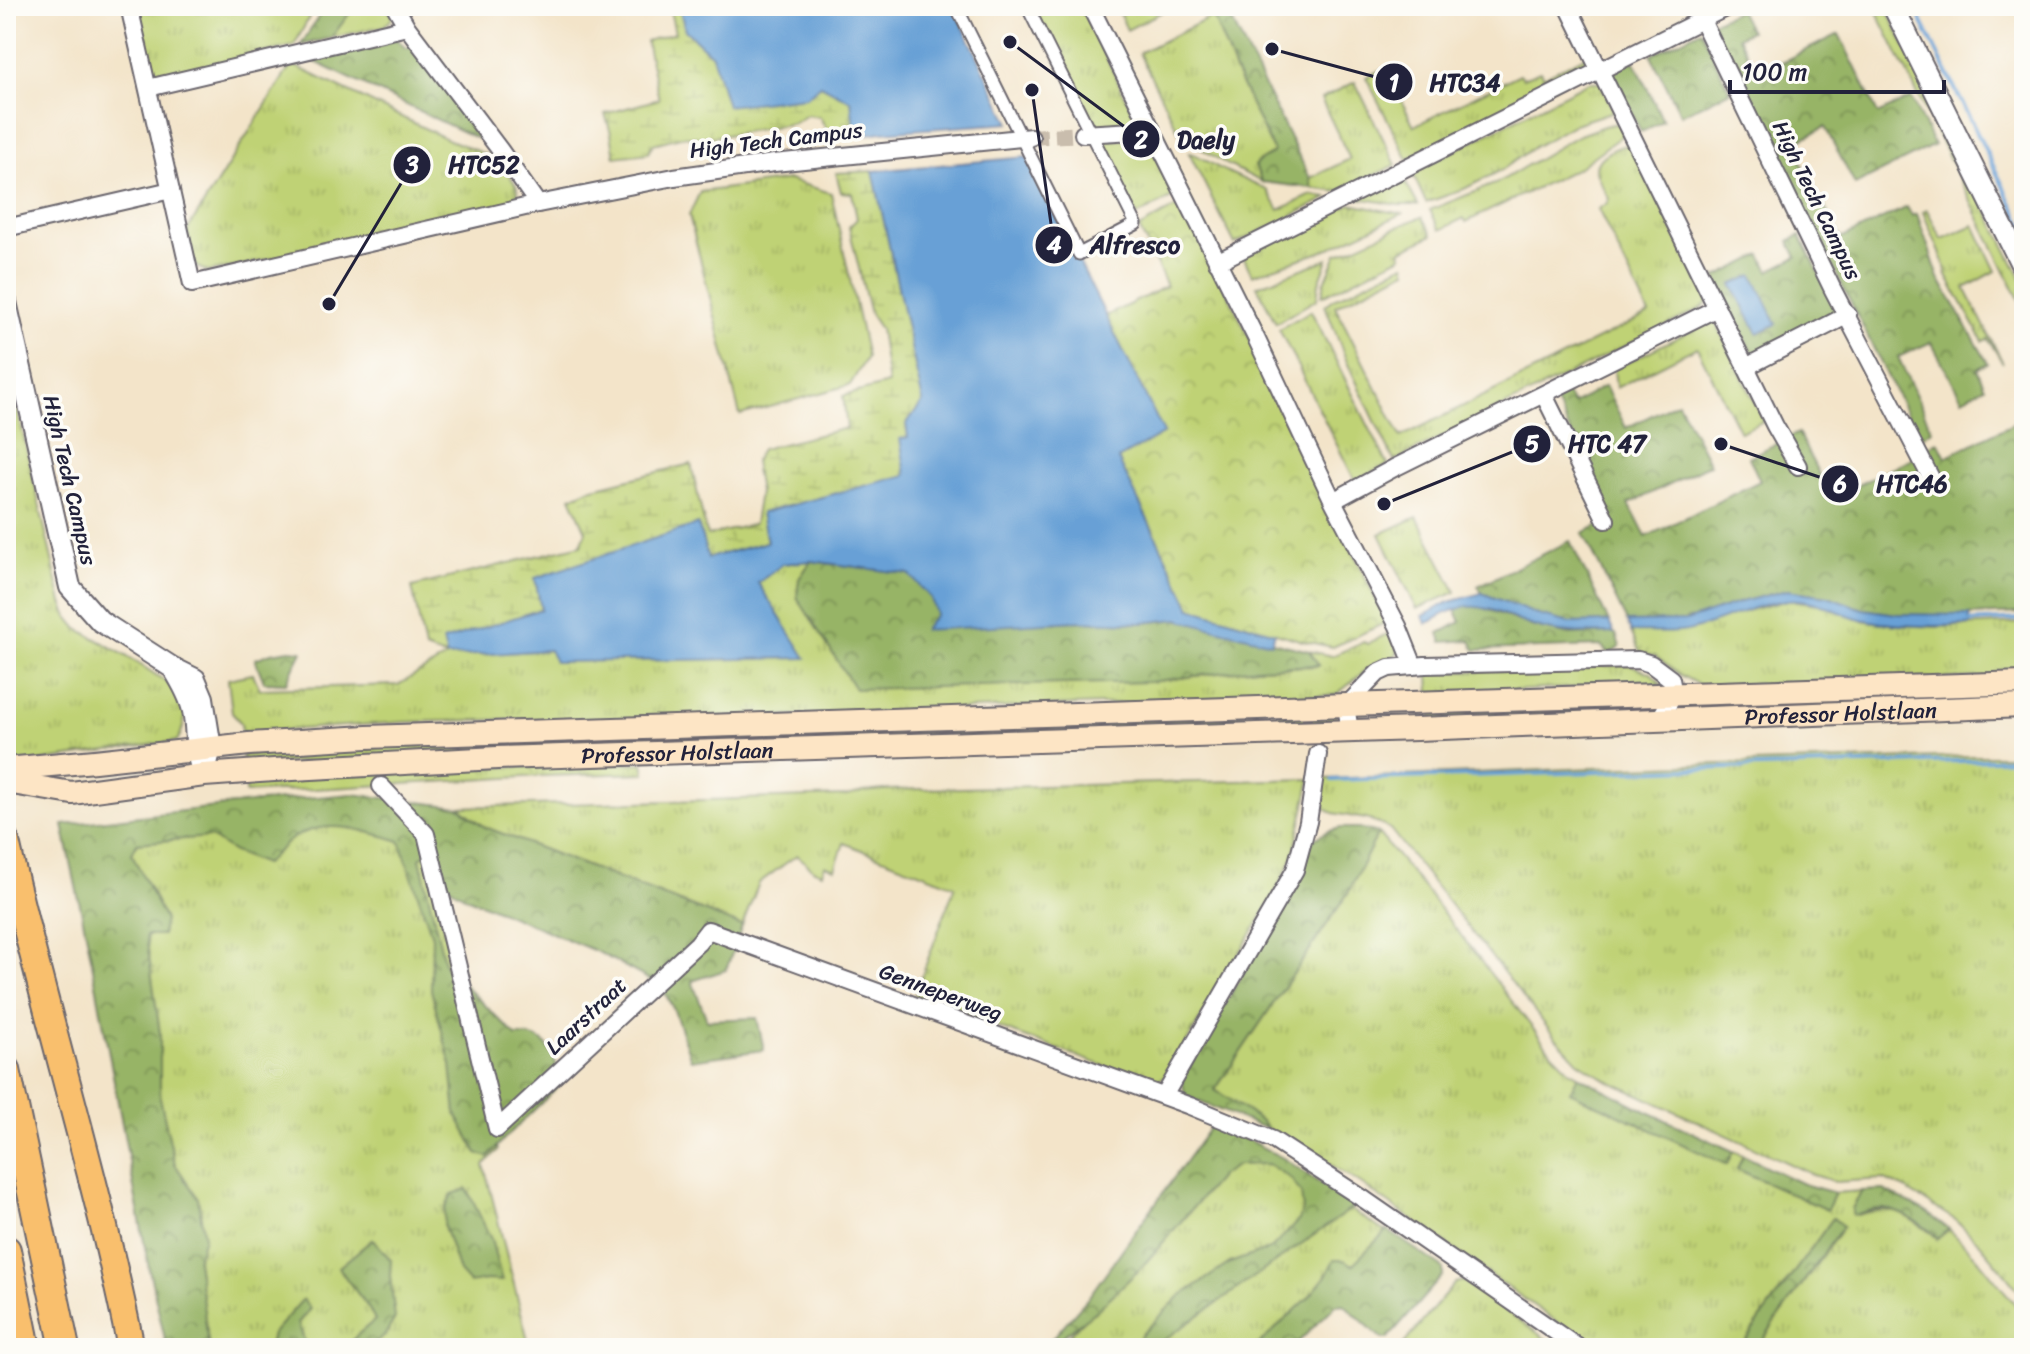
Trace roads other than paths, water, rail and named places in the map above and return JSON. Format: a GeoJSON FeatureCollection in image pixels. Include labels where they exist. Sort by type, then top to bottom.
{"type":"FeatureCollection","features":[{"type":"Feature","properties":{"kind":"highway"},"geometry":{"type":"LineString","coordinates":[[7,846],[52,1030],[101,1208],[131,1348]]}},
{"type":"Feature","properties":{"kind":"highway"},"geometry":{"type":"LineString","coordinates":[[6,1070],[65,1348]]}},
{"type":"Feature","properties":{"kind":"highway"},"geometry":{"type":"LineString","coordinates":[[6,1250],[26,1348]]}},
{"type":"Feature","properties":{"kind":"main road","name":"Professor Holstlaan"},"geometry":{"type":"LineString","coordinates":[[6,769],[203,749],[367,737],[2024,683]]}},
{"type":"Feature","properties":{"kind":"main road","name":"Professor Holstlaan"},"geometry":{"type":"LineString","coordinates":[[6,784],[72,793],[204,775],[497,758],[1656,721],[2024,706]]}},
{"type":"Feature","properties":{"kind":"street","name":"High Tech Campus"},"geometry":{"type":"LineString","coordinates":[[129,6],[192,284],[599,190],[695,173],[1027,137]]}},
{"type":"Feature","properties":{"kind":"street"},"geometry":{"type":"LineString","coordinates":[[395,6],[407,27],[538,204]]}},
{"type":"Feature","properties":{"kind":"street"},"geometry":{"type":"LineString","coordinates":[[956,6],[1027,137],[1079,254],[1136,224],[1087,133],[1027,6]]}},
{"type":"Feature","properties":{"kind":"street"},"geometry":{"type":"LineString","coordinates":[[1090,6],[1256,338],[1333,501],[1398,626],[1414,666]]}},
{"type":"Feature","properties":{"kind":"street"},"geometry":{"type":"LineString","coordinates":[[1568,6],[1775,426],[1798,466]]}},
{"type":"Feature","properties":{"kind":"street"},"geometry":{"type":"LineString","coordinates":[[1217,262],[1599,71],[1699,13],[1729,6]]}},
{"type":"Feature","properties":{"kind":"street"},"geometry":{"type":"LineString","coordinates":[[1893,6],[2024,270]]}},
{"type":"Feature","properties":{"kind":"street","name":"High Tech Campus"},"geometry":{"type":"LineString","coordinates":[[1699,13],[1833,290],[1931,478]]}},
{"type":"Feature","properties":{"kind":"street"},"geometry":{"type":"LineString","coordinates":[[148,88],[407,27]]}},
{"type":"Feature","properties":{"kind":"street"},"geometry":{"type":"LineString","coordinates":[[1087,133],[1151,130]]}},
{"type":"Feature","properties":{"kind":"street"},"geometry":{"type":"LineString","coordinates":[[6,228],[171,190]]}},
{"type":"Feature","properties":{"kind":"street","name":"High Tech Campus"},"geometry":{"type":"LineString","coordinates":[[6,302],[70,587],[100,621],[195,679],[201,689],[208,721],[203,749],[204,775]]}},
{"type":"Feature","properties":{"kind":"street"},"geometry":{"type":"LineString","coordinates":[[1333,501],[1717,308]]}},
{"type":"Feature","properties":{"kind":"street","name":"High Tech Campus"},"geometry":{"type":"LineString","coordinates":[[1746,367],[1848,315]]}},
{"type":"Feature","properties":{"kind":"street"},"geometry":{"type":"LineString","coordinates":[[1544,395],[1606,520]]}},
{"type":"Feature","properties":{"kind":"street"},"geometry":{"type":"LineString","coordinates":[[1350,731],[1346,706],[1378,673],[1389,668],[1414,666],[1638,660],[1651,664],[1671,679],[1674,695],[1656,721]]}},
{"type":"Feature","properties":{"kind":"street"},"geometry":{"type":"LineString","coordinates":[[1164,1096],[1295,870],[1308,822],[1318,754]]}},
{"type":"Feature","properties":{"kind":"street","name":"Laarstraat"},"geometry":{"type":"LineString","coordinates":[[381,786],[426,834],[497,1129],[705,934]]}},
{"type":"Feature","properties":{"kind":"street","name":"Genneperweg"},"geometry":{"type":"LineString","coordinates":[[705,934],[708,930],[1164,1096],[1273,1140],[1579,1348]]}},
{"type":"Feature","properties":{"kind":"water"},"geometry":{"type":"Polygon","coordinates":[[[679,6],[953,6],[1010,123],[855,136],[851,101],[821,85],[806,97],[727,106],[712,55],[685,30],[679,6]]]}},
{"type":"Feature","properties":{"kind":"water"},"geometry":{"type":"Polygon","coordinates":[[[1027,157],[1164,433],[1118,459],[1191,608],[1275,633],[1271,643],[1178,619],[1142,623],[1077,621],[924,630],[936,614],[931,598],[909,574],[811,561],[783,564],[758,583],[806,658],[555,662],[549,650],[447,657],[443,641],[541,609],[535,578],[698,524],[708,558],[767,542],[761,513],[906,475],[900,439],[908,437],[906,424],[923,402],[873,171],[1027,157]]]}},
{"type":"Feature","properties":{"kind":"water"},"geometry":{"type":"Polygon","coordinates":[[[1753,275],[1777,324],[1758,333],[1732,285],[1753,275]]]}},
{"type":"Feature","properties":{"kind":"water"},"geometry":{"type":"Polygon","coordinates":[[[1787,590],[1828,596],[1863,609],[1897,614],[1969,615],[1970,625],[1917,626],[1878,622],[1798,600],[1762,605],[1700,628],[1680,632],[1631,632],[1627,622],[1686,621],[1787,590]]]}},
{"type":"Feature","properties":{"kind":"water"},"geometry":{"type":"Polygon","coordinates":[[[1482,593],[1538,615],[1570,623],[1609,622],[1614,633],[1553,631],[1475,607],[1456,609],[1426,624],[1423,616],[1449,602],[1482,593]]]}},
{"type":"Feature","properties":{"kind":"waterway"},"geometry":{"type":"LineString","coordinates":[[1914,6],[2024,228]]}},
{"type":"Feature","properties":{"kind":"waterway"},"geometry":{"type":"LineString","coordinates":[[1952,14],[1967,6]]}},
{"type":"Feature","properties":{"kind":"waterway"},"geometry":{"type":"LineString","coordinates":[[1966,622],[2024,619]]}},
{"type":"Feature","properties":{"kind":"waterway"},"geometry":{"type":"LineString","coordinates":[[1332,780],[2024,759]]}},
{"type":"Feature","properties":{"kind":"tunnel"},"geometry":{"type":"LineString","coordinates":[[1031,137],[1083,134]]}},
{"type":"Feature","properties":{"kind":"place","name":"Daely"},"geometry":{"type":"Point","coordinates":[1010,42]}},
{"type":"Feature","properties":{"kind":"place","name":"HTC34"},"geometry":{"type":"Point","coordinates":[1272,49]}},
{"type":"Feature","properties":{"kind":"place","name":"Alfresco"},"geometry":{"type":"Point","coordinates":[1032,90]}},
{"type":"Feature","properties":{"kind":"place","name":"HTC52"},"geometry":{"type":"Point","coordinates":[329,304]}},
{"type":"Feature","properties":{"kind":"place","name":"HTC46"},"geometry":{"type":"Point","coordinates":[1721,444]}},
{"type":"Feature","properties":{"kind":"place","name":"HTC 47"},"geometry":{"type":"Point","coordinates":[1384,504]}}]}
